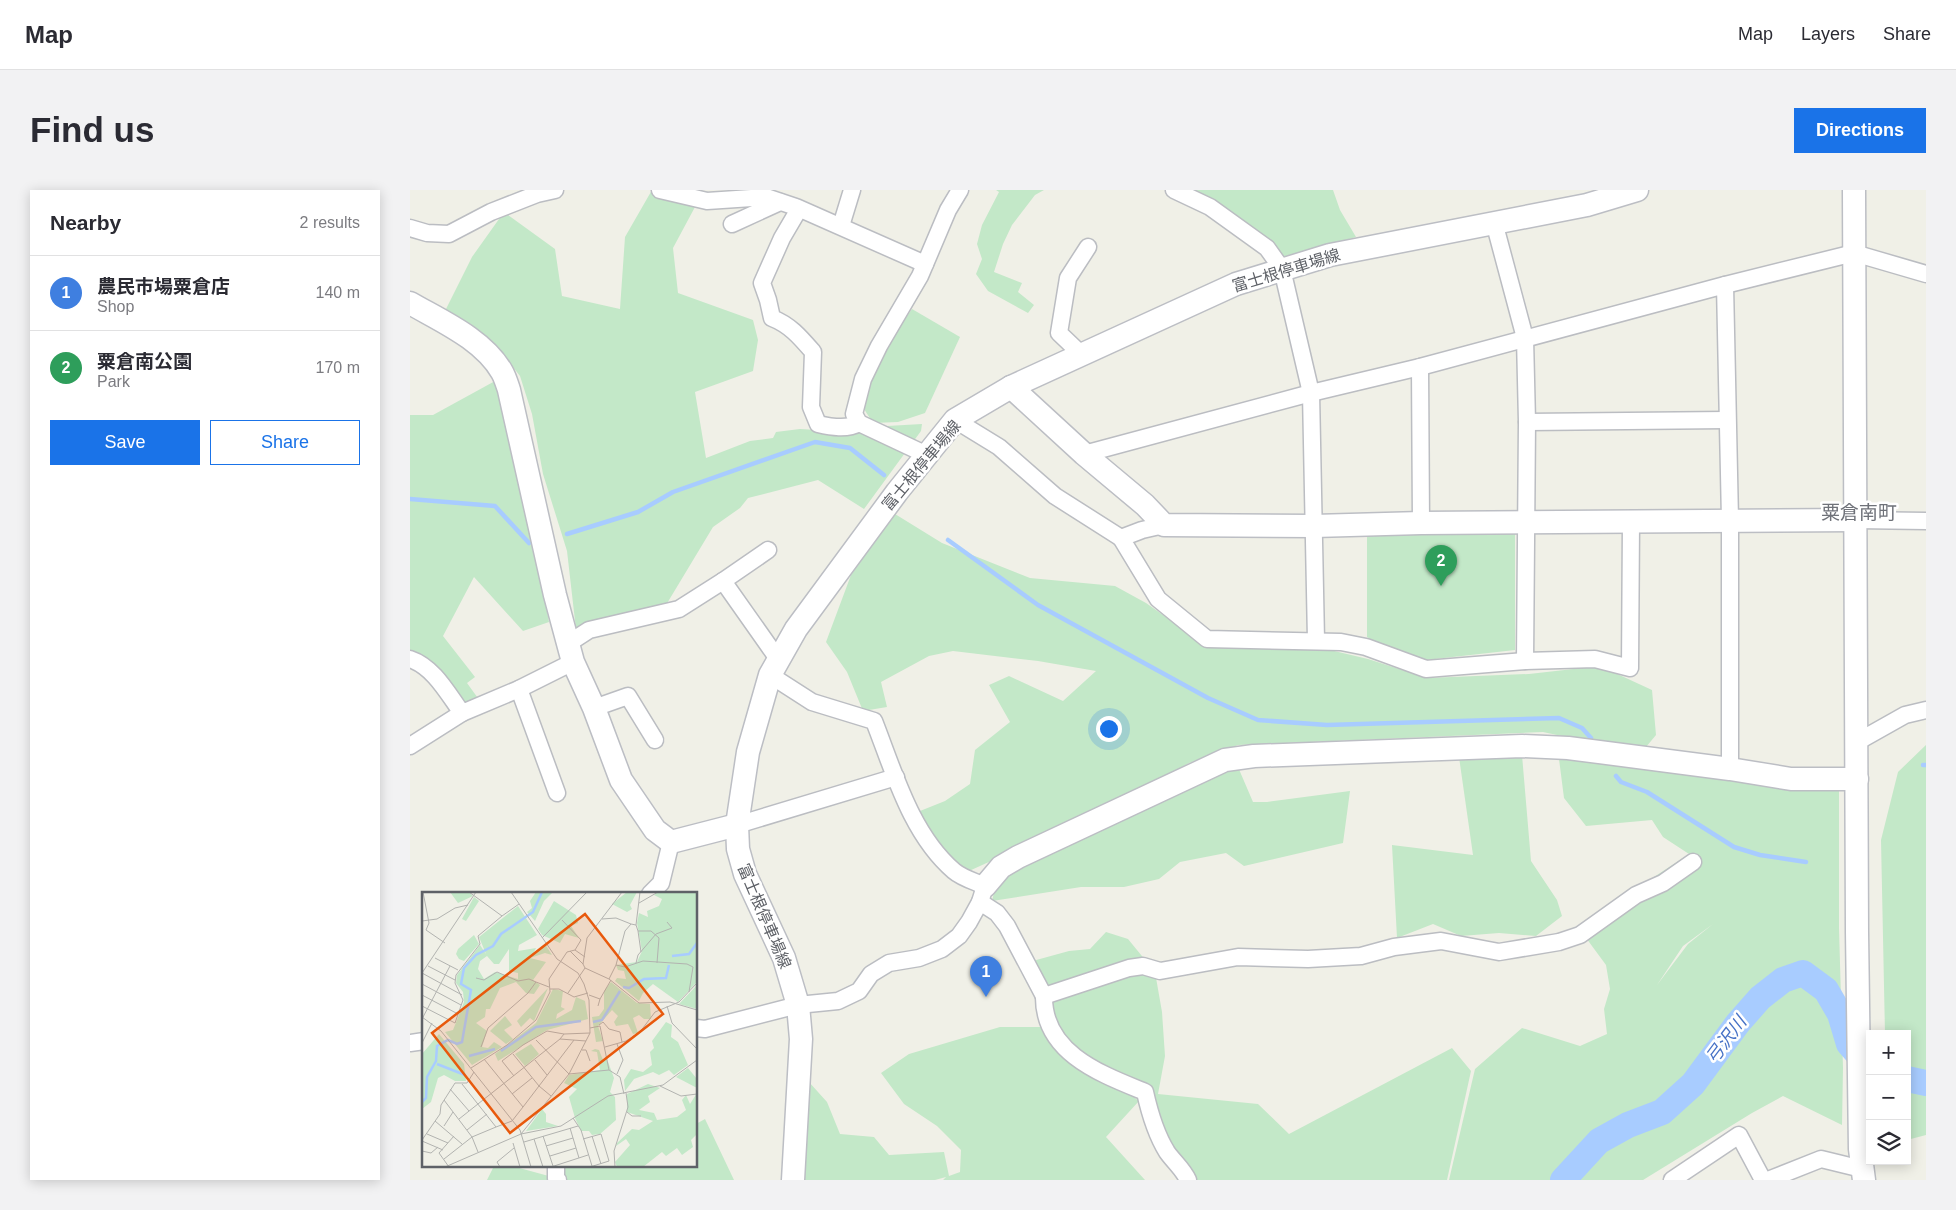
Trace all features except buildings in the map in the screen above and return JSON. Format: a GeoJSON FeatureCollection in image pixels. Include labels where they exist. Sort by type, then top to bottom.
{"type":"FeatureCollection","features":[{"type":"Feature","properties":{"kind":"street"},"geometry":{"type":"LineString","coordinates":[[410,228],[427,233],[449,234],[492,212],[537,194],[555,190]]}},
{"type":"Feature","properties":{"kind":"street"},"geometry":{"type":"LineString","coordinates":[[660,190],[707,201],[766,197],[841,226],[925,264]]}},
{"type":"Feature","properties":{"kind":"street"},"geometry":{"type":"LineString","coordinates":[[841,226],[852,190]]}},
{"type":"Feature","properties":{"kind":"street"},"geometry":{"type":"LineString","coordinates":[[927,454],[859,423],[854,414],[863,380],[879,346],[920,276],[948,210],[960,190]]}},
{"type":"Feature","properties":{"kind":"street"},"geometry":{"type":"LineString","coordinates":[[1174,190],[1210,207],[1267,248],[1282,269],[1311,393],[1316,640]]}},
{"type":"Feature","properties":{"kind":"street","name":"富士根停車場線"},"geometry":{"type":"LineString","coordinates":[[793,1180],[801,1039],[798,1005],[784,958],[745,874],[738,849],[738,825],[748,752],[774,667],[811,608],[897,492],[955,420],[1011,387],[1236,284],[1330,255],[1587,205],[1637,190]]}},
{"type":"Feature","properties":{"kind":"street"},"geometry":{"type":"LineString","coordinates":[[1768,1180],[1821,1159],[1862,1166],[1857,932],[1854,190]]}},
{"type":"Feature","properties":{"kind":"street"},"geometry":{"type":"LineString","coordinates":[[732,224],[780,202]]}},
{"type":"Feature","properties":{"kind":"street"},"geometry":{"type":"LineString","coordinates":[[799,209],[782,238],[762,283],[772,318],[785,323],[799,335],[813,352],[811,407],[818,424],[828,427],[851,428],[859,423]]}},
{"type":"Feature","properties":{"kind":"street"},"geometry":{"type":"LineString","coordinates":[[1494,222],[1525,338],[1527,422],[1525,661]]}},
{"type":"Feature","properties":{"kind":"street"},"geometry":{"type":"LineString","coordinates":[[1082,354],[1059,333],[1068,278],[1088,247]]}},
{"type":"Feature","properties":{"kind":"street"},"geometry":{"type":"LineString","coordinates":[[1084,454],[1311,393],[1420,367],[1725,285],[1854,254],[1926,274]]}},
{"type":"Feature","properties":{"kind":"street"},"geometry":{"type":"LineString","coordinates":[[1725,285],[1730,520],[1730,769]]}},
{"type":"Feature","properties":{"kind":"street"},"geometry":{"type":"LineString","coordinates":[[410,303],[470,338],[488,354],[502,372],[509,390],[555,595],[571,653],[621,780],[655,830],[671,842]]}},
{"type":"Feature","properties":{"kind":"street"},"geometry":{"type":"LineString","coordinates":[[1420,367],[1421,523]]}},
{"type":"Feature","properties":{"kind":"street"},"geometry":{"type":"LineString","coordinates":[[1011,387],[1084,454],[1145,505],[1164,525]]}},
{"type":"Feature","properties":{"kind":"street"},"geometry":{"type":"LineString","coordinates":[[955,420],[1000,447],[1055,496],[1121,538],[1158,599],[1207,639],[1340,642],[1366,646],[1426,669],[1525,661],[1595,659],[1630,668],[1631,522]]}},
{"type":"Feature","properties":{"kind":"street"},"geometry":{"type":"LineString","coordinates":[[1527,422],[1728,420]]}},
{"type":"Feature","properties":{"kind":"street"},"geometry":{"type":"LineString","coordinates":[[1121,538],[1142,530],[1164,525],[1314,526],[1421,523],[1926,520]]}},
{"type":"Feature","properties":{"kind":"street"},"geometry":{"type":"LineString","coordinates":[[410,746],[462,713],[519,689],[571,653],[589,630],[679,608],[768,550]]}},
{"type":"Feature","properties":{"kind":"street"},"geometry":{"type":"LineString","coordinates":[[723,581],[774,667],[812,702],[874,721],[915,820],[931,845],[955,873],[983,894],[1007,926],[1044,996],[1044,1011],[1049,1027],[1066,1050],[1100,1074],[1145,1092],[1166,1151],[1184,1171],[1188,1180]]}},
{"type":"Feature","properties":{"kind":"street"},"geometry":{"type":"LineString","coordinates":[[410,659],[432,672],[462,713]]}},
{"type":"Feature","properties":{"kind":"street"},"geometry":{"type":"LineString","coordinates":[[519,689],[557,793]]}},
{"type":"Feature","properties":{"kind":"street"},"geometry":{"type":"LineString","coordinates":[[594,708],[628,696],[655,740]]}},
{"type":"Feature","properties":{"kind":"street"},"geometry":{"type":"LineString","coordinates":[[1857,742],[1905,715],[1926,710]]}},
{"type":"Feature","properties":{"kind":"street"},"geometry":{"type":"LineString","coordinates":[[698,1028],[705,1029],[798,1005],[838,1002],[859,990],[871,974],[889,963],[919,958],[942,950],[959,936],[1001,867],[1018,857],[1225,760],[1254,756],[1522,746],[1568,748],[1730,769],[1791,779],[1857,779]]}},
{"type":"Feature","properties":{"kind":"street"},"geometry":{"type":"LineString","coordinates":[[671,842],[738,825],[896,777]]}},
{"type":"Feature","properties":{"kind":"street"},"geometry":{"type":"LineString","coordinates":[[659,890],[671,842]]}},
{"type":"Feature","properties":{"kind":"street"},"geometry":{"type":"LineString","coordinates":[[1044,996],[1129,968],[1143,966],[1160,971],[1238,957],[1308,959],[1361,956],[1394,947],[1441,941],[1498,952],[1559,942],[1580,935],[1636,895],[1662,883],[1693,862]]}},
{"type":"Feature","properties":{"kind":"street"},"geometry":{"type":"LineString","coordinates":[[1675,1179],[1739,1135],[1763,1180]]}},
{"type":"Feature","properties":{"kind":"street"},"geometry":{"type":"LineString","coordinates":[[556,1168],[556,1178],[558,1180]]}},
{"type":"Feature","properties":{"kind":"green space"},"geometry":{"type":"Polygon","coordinates":[[[652,190],[657,190],[695,207],[673,248],[678,293],[753,320],[758,340],[753,371],[695,392],[706,458],[750,441],[773,438],[776,432],[800,429],[817,430],[922,424],[921,431],[864,509],[818,480],[748,498],[740,508],[713,527],[663,610],[577,638],[567,551],[543,474],[532,414],[520,376],[494,343],[445,311],[472,257],[504,212],[555,249],[562,296],[620,309],[625,237],[652,190]]]}},
{"type":"Feature","properties":{"kind":"green space"},"geometry":{"type":"Polygon","coordinates":[[[996,190],[1044,190],[1035,195],[1012,225],[1003,244],[994,272],[1022,283],[1018,292],[1034,305],[1028,313],[988,291],[976,274],[982,259],[977,244],[982,225],[999,192],[996,190]]]}},
{"type":"Feature","properties":{"kind":"green space"},"geometry":{"type":"Polygon","coordinates":[[[1182,190],[1333,190],[1340,210],[1356,237],[1284,258],[1182,190]]]}},
{"type":"Feature","properties":{"kind":"green space"},"geometry":{"type":"Polygon","coordinates":[[[912,309],[960,337],[925,413],[898,422],[873,423],[864,409],[866,382],[885,347],[912,309]]]}},
{"type":"Feature","properties":{"kind":"green space"},"geometry":{"type":"Polygon","coordinates":[[[495,381],[511,424],[549,622],[523,631],[474,577],[443,636],[475,677],[467,683],[480,701],[462,713],[410,659],[410,415],[433,415],[495,381]]]}},
{"type":"Feature","properties":{"kind":"green space"},"geometry":{"type":"Polygon","coordinates":[[[895,514],[942,543],[1030,578],[1115,586],[1146,603],[1207,646],[1330,650],[1368,659],[1427,678],[1529,674],[1600,666],[1652,690],[1656,735],[1641,753],[1543,732],[1238,745],[1189,763],[1114,805],[969,871],[946,853],[929,829],[920,811],[945,801],[970,784],[975,750],[1010,722],[989,685],[1009,676],[1063,701],[1096,671],[1038,661],[953,651],[929,656],[881,682],[887,707],[863,711],[847,672],[826,642],[851,575],[895,514]]]}},
{"type":"Feature","properties":{"kind":"green space"},"geometry":{"type":"Polygon","coordinates":[[[1515,533],[1515,650],[1426,660],[1379,644],[1367,637],[1367,534],[1515,533]]]}},
{"type":"Feature","properties":{"kind":"green space"},"geometry":{"type":"Polygon","coordinates":[[[1926,745],[1926,1135],[1911,1139],[1911,1030],[1885,1030],[1881,840],[1898,772],[1926,745]]]}},
{"type":"Feature","properties":{"kind":"green space"},"geometry":{"type":"Polygon","coordinates":[[[1522,755],[1531,861],[1557,900],[1562,916],[1536,936],[1499,933],[1461,936],[1433,924],[1397,938],[1392,845],[1473,855],[1459,757],[1522,755]]]}},
{"type":"Feature","properties":{"kind":"green space"},"geometry":{"type":"Polygon","coordinates":[[[1559,759],[1743,782],[1839,791],[1839,928],[1843,1068],[1842,1125],[1783,1096],[1643,1180],[1449,1180],[1475,1069],[1522,1028],[1580,1046],[1607,1034],[1604,1009],[1610,989],[1606,965],[1578,927],[1689,854],[1663,837],[1652,820],[1586,826],[1564,798],[1559,759]],[[1713,924],[1683,946],[1657,985],[1688,944],[1713,924]]]}},
{"type":"Feature","properties":{"kind":"green space"},"geometry":{"type":"Polygon","coordinates":[[[1238,767],[1253,802],[1267,802],[1350,791],[1343,843],[1244,866],[1226,853],[1180,862],[1159,879],[1124,887],[1081,887],[992,901],[997,880],[1016,865],[1238,767]]]}},
{"type":"Feature","properties":{"kind":"green space"},"geometry":{"type":"Polygon","coordinates":[[[1106,932],[1128,939],[1155,972],[1162,1012],[1165,1056],[1158,1094],[1258,1104],[1289,1134],[1452,1048],[1471,1071],[1447,1180],[1187,1180],[1145,1092],[1155,1093],[1110,1078],[1099,1071],[1139,1101],[1106,1137],[1145,1180],[943,1180],[946,1177],[935,1180],[800,1180],[809,1082],[827,1102],[840,1134],[874,1137],[889,1155],[944,1152],[949,1176],[960,1172],[961,1150],[937,1126],[904,1104],[881,1073],[909,1054],[1000,1027],[1049,1027],[1029,962],[1069,951],[1090,949],[1106,932]]]}},
{"type":"Feature","properties":{"kind":"green space"},"geometry":{"type":"Polygon","coordinates":[[[705,1119],[734,1180],[487,1180],[493,1168],[519,1168],[556,1178],[557,1168],[698,1168],[698,1123],[705,1119]]]}},
{"type":"Feature","properties":{"kind":"waterway"},"geometry":{"type":"LineString","coordinates":[[567,534],[638,512],[673,492],[815,442],[850,448],[884,475]]}},
{"type":"Feature","properties":{"kind":"waterway"},"geometry":{"type":"LineString","coordinates":[[410,499],[495,506],[529,543]]}},
{"type":"Feature","properties":{"kind":"waterway"},"geometry":{"type":"LineString","coordinates":[[948,540],[1038,605],[1208,698],[1258,720],[1327,725],[1559,718],[1582,728],[1591,738]]}},
{"type":"Feature","properties":{"kind":"waterway"},"geometry":{"type":"LineString","coordinates":[[1616,776],[1621,782],[1647,792],[1734,847],[1760,855],[1806,862]]}},
{"type":"Feature","properties":{"kind":"waterway","name":"弓沢川"},"geometry":{"type":"LineString","coordinates":[[1563,1180],[1599,1141],[1628,1125],[1662,1112],[1693,1084],[1738,1023],[1760,998],[1783,980],[1803,973],[1826,990],[1840,1014],[1849,1044],[1866,1062]]}},
{"type":"Feature","properties":{"kind":"waterway","name":"弓沢川"},"geometry":{"type":"LineString","coordinates":[[1911,1080],[1926,1083]]}},
{"type":"Feature","properties":{"kind":"place","name":"粟倉南公園"},"geometry":{"type":"Point","coordinates":[1441,586]}},
{"type":"Feature","properties":{"kind":"place","name":"農民市場粟倉店"},"geometry":{"type":"Point","coordinates":[986,997]}},
{"type":"Feature","properties":{"kind":"district","name":"粟倉南町"},"geometry":{"type":"Point","coordinates":[1859,512]}}]}
